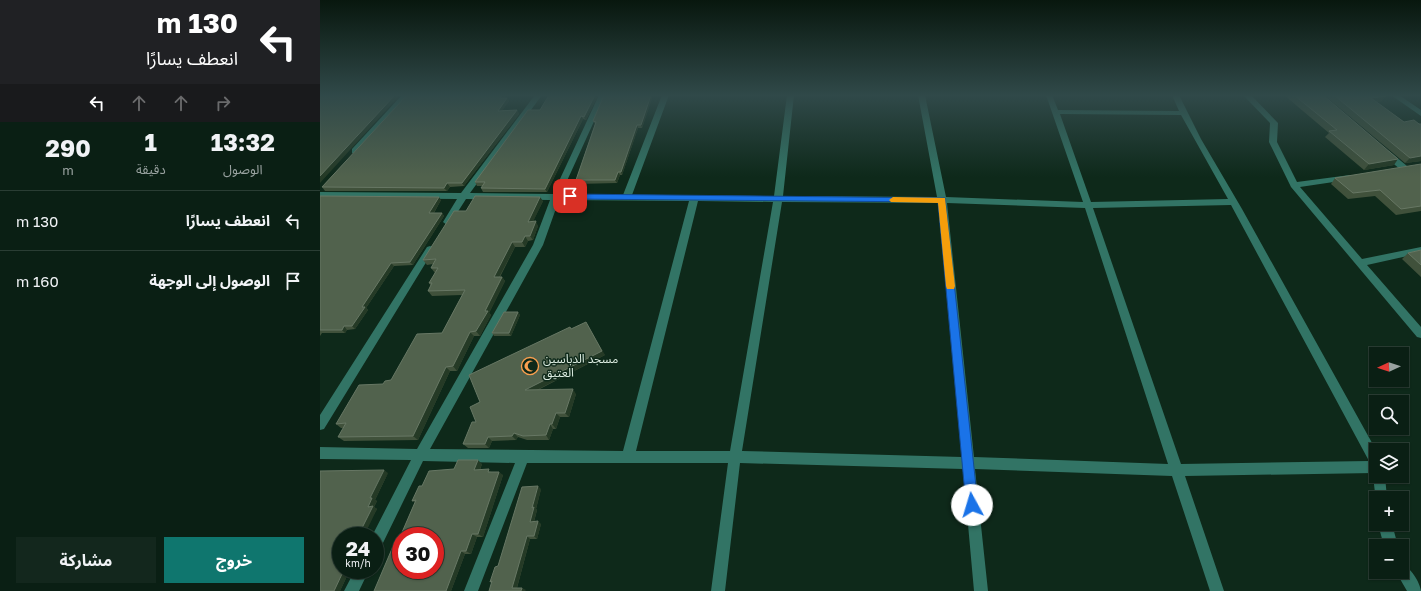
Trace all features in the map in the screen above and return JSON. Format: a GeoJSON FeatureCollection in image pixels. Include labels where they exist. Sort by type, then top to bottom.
{"type":"FeatureCollection","features":[{"type":"Feature","properties":{"kind":"street"},"geometry":{"type":"LineString","coordinates":[[350,156],[381,123]]}},
{"type":"Feature","properties":{"kind":"street"},"geometry":{"type":"LineString","coordinates":[[442,230],[463,197],[518,123]]}},
{"type":"Feature","properties":{"kind":"street"},"geometry":{"type":"LineString","coordinates":[[384,527],[420,454],[538,245],[556,196],[590,123]]}},
{"type":"Feature","properties":{"kind":"street"},"geometry":{"type":"LineString","coordinates":[[626,198],[655,123]]}},
{"type":"Feature","properties":{"kind":"street"},"geometry":{"type":"LineString","coordinates":[[718,591],[735,457],[778,199],[788,123]]}},
{"type":"Feature","properties":{"kind":"street"},"geometry":{"type":"LineString","coordinates":[[927,123],[942,200],[967,463],[981,591]]}},
{"type":"Feature","properties":{"kind":"street"},"geometry":{"type":"LineString","coordinates":[[1059,123],[1088,205],[1217,591]]}},
{"type":"Feature","properties":{"kind":"street"},"geometry":{"type":"LineString","coordinates":[[1188,123],[1337,387],[1369,449]]}},
{"type":"Feature","properties":{"kind":"street"},"geometry":{"type":"LineString","coordinates":[[1274,123],[1273,142],[1294,185],[1421,334]]}},
{"type":"Feature","properties":{"kind":"street"},"geometry":{"type":"LineString","coordinates":[[1381,148],[1400,168],[1415,166]]}},
{"type":"Feature","properties":{"kind":"street"},"geometry":{"type":"LineString","coordinates":[[1294,185],[1356,175]]}},
{"type":"Feature","properties":{"kind":"street"},"geometry":{"type":"LineString","coordinates":[[320,195],[942,200],[1088,205],[1233,202]]}},
{"type":"Feature","properties":{"kind":"street"},"geometry":{"type":"LineString","coordinates":[[628,457],[694,198]]}},
{"type":"Feature","properties":{"kind":"street"},"geometry":{"type":"LineString","coordinates":[[320,425],[434,244]]}},
{"type":"Feature","properties":{"kind":"street"},"geometry":{"type":"LineString","coordinates":[[1359,263],[1421,250]]}},
{"type":"Feature","properties":{"kind":"street"},"geometry":{"type":"LineString","coordinates":[[320,453],[735,457],[1177,470],[1369,467]]}},
{"type":"Feature","properties":{"kind":"street"},"geometry":{"type":"LineString","coordinates":[[471,591],[523,456]]}},
{"type":"Feature","properties":{"kind":"street"},"geometry":{"type":"LineString","coordinates":[[351,591],[357,579]]}},
{"type":"Feature","properties":{"kind":"street"},"geometry":{"type":"LineString","coordinates":[[1407,579],[1415,591]]}},
{"type":"Feature","properties":{"kind":"building"},"geometry":{"type":"Polygon","coordinates":[[[320,123],[369,123],[320,176],[320,123]]]}},
{"type":"Feature","properties":{"kind":"building"},"geometry":{"type":"Polygon","coordinates":[[[382,123],[508,123],[462,183],[447,183],[444,188],[322,187],[382,123]]]}},
{"type":"Feature","properties":{"kind":"building"},"geometry":{"type":"Polygon","coordinates":[[[519,123],[578,123],[545,189],[481,188],[485,182],[475,182],[519,123]]]}},
{"type":"Feature","properties":{"kind":"building"},"geometry":{"type":"Polygon","coordinates":[[[596,123],[642,123],[641,125],[637,125],[621,172],[618,172],[615,180],[576,180],[596,123]]]}},
{"type":"Feature","properties":{"kind":"building"},"geometry":{"type":"Polygon","coordinates":[[[1328,123],[1355,123],[1398,159],[1369,164],[1329,131],[1337,130],[1328,123]]]}},
{"type":"Feature","properties":{"kind":"building"},"geometry":{"type":"Polygon","coordinates":[[[1367,123],[1417,123],[1421,124],[1421,156],[1410,158],[1367,123]]]}},
{"type":"Feature","properties":{"kind":"building"},"geometry":{"type":"Polygon","coordinates":[[[1421,164],[1421,206],[1401,209],[1380,190],[1353,193],[1335,178],[1421,164]]]}},
{"type":"Feature","properties":{"kind":"building"},"geometry":{"type":"Polygon","coordinates":[[[320,196],[439,197],[429,213],[442,213],[410,262],[391,263],[362,307],[365,307],[352,326],[344,326],[342,330],[320,330],[320,196]]]}},
{"type":"Feature","properties":{"kind":"building"},"geometry":{"type":"Polygon","coordinates":[[[475,196],[540,197],[528,222],[536,221],[530,236],[525,236],[522,242],[512,242],[494,277],[502,277],[485,311],[488,311],[476,331],[470,332],[453,366],[446,367],[413,436],[338,437],[346,423],[336,424],[359,385],[383,384],[385,381],[391,380],[417,334],[442,333],[465,290],[428,291],[432,283],[429,283],[438,268],[431,268],[436,259],[423,260],[454,211],[466,211],[475,196]]]}},
{"type":"Feature","properties":{"kind":"building"},"geometry":{"type":"Polygon","coordinates":[[[1421,250],[1421,265],[1408,253],[1421,250]]]}},
{"type":"Feature","properties":{"kind":"building"},"geometry":{"type":"Polygon","coordinates":[[[504,312],[518,312],[509,333],[492,333],[504,312]]]}},
{"type":"Feature","properties":{"kind":"building"},"geometry":{"type":"Polygon","coordinates":[[[586,322],[602,351],[525,390],[573,389],[565,413],[556,413],[546,435],[523,436],[514,433],[512,436],[488,437],[485,444],[463,444],[472,422],[476,422],[470,407],[480,402],[469,375],[570,327],[571,329],[586,322]]]}},
{"type":"Feature","properties":{"kind":"building"},"geometry":{"type":"Polygon","coordinates":[[[458,460],[478,460],[474,470],[489,469],[488,472],[499,472],[478,534],[472,534],[466,551],[461,551],[446,591],[374,591],[379,579],[384,579],[384,568],[392,549],[392,579],[444,579],[444,527],[404,527],[416,500],[412,501],[419,486],[422,486],[429,471],[454,469],[458,460]]]}},
{"type":"Feature","properties":{"kind":"building"},"geometry":{"type":"Polygon","coordinates":[[[384,470],[370,498],[372,498],[368,507],[373,506],[362,527],[332,527],[332,579],[340,579],[334,591],[320,591],[320,471],[384,470]]]}},
{"type":"Feature","properties":{"kind":"building"},"geometry":{"type":"Polygon","coordinates":[[[538,486],[530,522],[538,521],[534,536],[527,536],[512,588],[522,588],[521,591],[489,591],[492,581],[490,582],[495,567],[498,566],[522,487],[538,486]]]}},
{"type":"Feature","properties":{"kind":"slow traffic"},"geometry":{"type":"LineString","coordinates":[[893,200],[942,200],[950,286]]}},
{"type":"Feature","properties":{"kind":"place","name":"مسجد الدباسين العتيق"},"geometry":{"type":"Point","coordinates":[530,366]}},
{"type":"Feature","properties":{"kind":"route"},"geometry":{"type":"LineString","coordinates":[[570,196],[626,198],[942,200],[972,505]]}}]}
